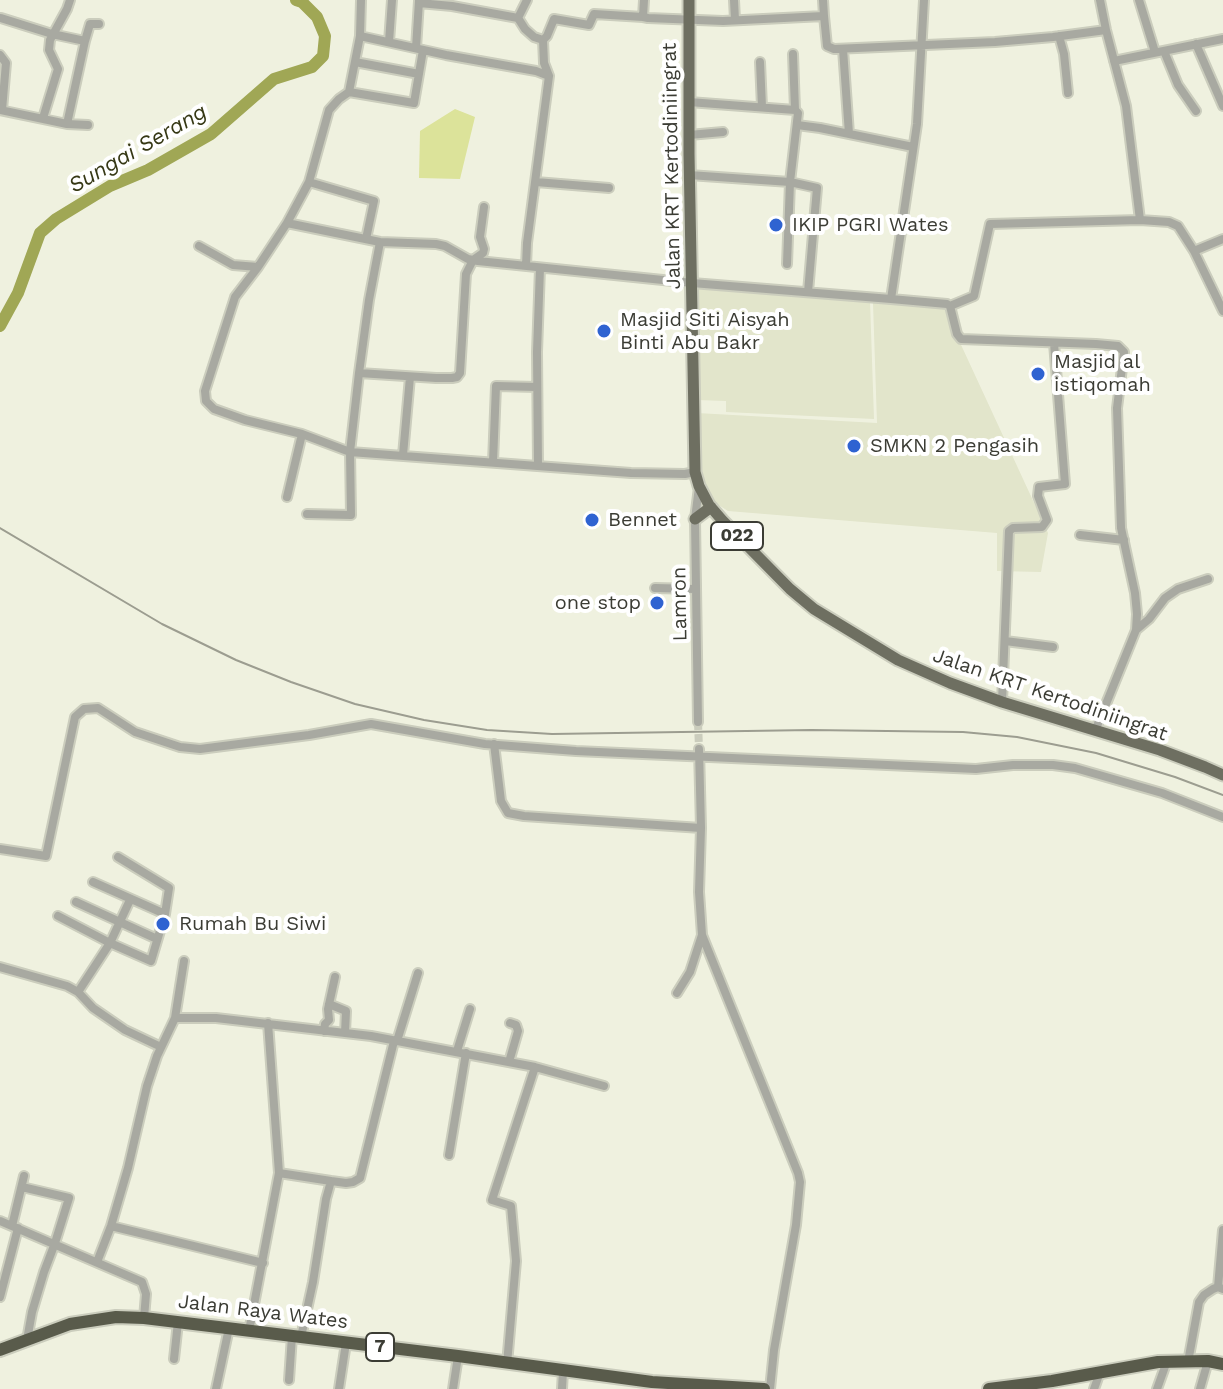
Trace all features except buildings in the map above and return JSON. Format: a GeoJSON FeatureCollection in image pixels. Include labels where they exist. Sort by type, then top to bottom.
{"type":"FeatureCollection","features":[{"type":"Feature","properties":{"kind":"highway","name":"Jalan Raya Wates"},"geometry":{"type":"LineString","coordinates":[[0,1350],[70,1324],[116,1317],[144,1318],[563,1371],[697,1386],[767,1389]]}},
{"type":"Feature","properties":{"kind":"highway"},"geometry":{"type":"LineString","coordinates":[[989,1389],[1167,1361],[1223,1364]]}},
{"type":"Feature","properties":{"kind":"main road","name":"Jalan KRT Kertodiniingrat"},"geometry":{"type":"LineString","coordinates":[[689,0],[695,472],[711,507],[769,569],[814,609],[898,660],[1002,702],[1160,750],[1223,775]]}},
{"type":"Feature","properties":{"kind":"main road"},"geometry":{"type":"LineString","coordinates":[[695,519],[711,507]]}},
{"type":"Feature","properties":{"kind":"street"},"geometry":{"type":"LineString","coordinates":[[43,118],[58,69],[49,50],[52,34],[70,0]]}},
{"type":"Feature","properties":{"kind":"street"},"geometry":{"type":"LineString","coordinates":[[361,0],[360,36],[349,92],[334,104],[327,116],[309,182],[287,223],[235,297],[205,391],[206,401],[214,409],[302,434],[350,452],[631,473],[695,472]]}},
{"type":"Feature","properties":{"kind":"street"},"geometry":{"type":"LineString","coordinates":[[389,42],[392,0]]}},
{"type":"Feature","properties":{"kind":"street"},"geometry":{"type":"LineString","coordinates":[[518,18],[527,0]]}},
{"type":"Feature","properties":{"kind":"street"},"geometry":{"type":"LineString","coordinates":[[643,17],[644,0]]}},
{"type":"Feature","properties":{"kind":"street"},"geometry":{"type":"LineString","coordinates":[[734,0],[735,20]]}},
{"type":"Feature","properties":{"kind":"street"},"geometry":{"type":"LineString","coordinates":[[823,0],[827,46],[830,48],[995,42],[1106,30]]}},
{"type":"Feature","properties":{"kind":"street"},"geometry":{"type":"LineString","coordinates":[[891,299],[919,101],[924,0]]}},
{"type":"Feature","properties":{"kind":"street"},"geometry":{"type":"LineString","coordinates":[[1100,0],[1126,106],[1140,220]]}},
{"type":"Feature","properties":{"kind":"street"},"geometry":{"type":"LineString","coordinates":[[1139,0],[1159,52],[1196,111]]}},
{"type":"Feature","properties":{"kind":"street"},"geometry":{"type":"LineString","coordinates":[[349,92],[414,103],[419,74],[419,1],[518,18],[534,37],[543,40]]}},
{"type":"Feature","properties":{"kind":"street"},"geometry":{"type":"LineString","coordinates":[[526,266],[549,76],[544,63],[543,40],[554,19],[589,25],[594,14],[735,20],[824,16]]}},
{"type":"Feature","properties":{"kind":"street"},"geometry":{"type":"LineString","coordinates":[[0,27],[0,17],[85,41]]}},
{"type":"Feature","properties":{"kind":"street"},"geometry":{"type":"LineString","coordinates":[[67,124],[90,24],[99,24]]}},
{"type":"Feature","properties":{"kind":"street"},"geometry":{"type":"LineString","coordinates":[[360,36],[549,76]]}},
{"type":"Feature","properties":{"kind":"street"},"geometry":{"type":"LineString","coordinates":[[1059,36],[1068,93]]}},
{"type":"Feature","properties":{"kind":"street"},"geometry":{"type":"LineString","coordinates":[[1114,61],[1223,39]]}},
{"type":"Feature","properties":{"kind":"street"},"geometry":{"type":"LineString","coordinates":[[1196,44],[1223,106]]}},
{"type":"Feature","properties":{"kind":"street"},"geometry":{"type":"LineString","coordinates":[[843,49],[849,134]]}},
{"type":"Feature","properties":{"kind":"street"},"geometry":{"type":"LineString","coordinates":[[787,264],[790,182],[798,113],[795,110],[793,54]]}},
{"type":"Feature","properties":{"kind":"street"},"geometry":{"type":"LineString","coordinates":[[0,55],[6,63],[1,110],[67,124],[88,125]]}},
{"type":"Feature","properties":{"kind":"street"},"geometry":{"type":"LineString","coordinates":[[355,62],[419,74]]}},
{"type":"Feature","properties":{"kind":"street"},"geometry":{"type":"LineString","coordinates":[[760,62],[762,107]]}},
{"type":"Feature","properties":{"kind":"street"},"geometry":{"type":"LineString","coordinates":[[689,102],[795,110]]}},
{"type":"Feature","properties":{"kind":"street"},"geometry":{"type":"LineString","coordinates":[[797,125],[913,147]]}},
{"type":"Feature","properties":{"kind":"street"},"geometry":{"type":"LineString","coordinates":[[689,135],[723,132]]}},
{"type":"Feature","properties":{"kind":"street"},"geometry":{"type":"LineString","coordinates":[[689,175],[815,186],[818,191],[808,292]]}},
{"type":"Feature","properties":{"kind":"street"},"geometry":{"type":"LineString","coordinates":[[309,182],[374,201],[366,239]]}},
{"type":"Feature","properties":{"kind":"street"},"geometry":{"type":"LineString","coordinates":[[536,182],[609,188]]}},
{"type":"Feature","properties":{"kind":"street"},"geometry":{"type":"LineString","coordinates":[[359,373],[457,377],[460,373],[466,274],[473,260],[483,253],[480,237],[484,207]]}},
{"type":"Feature","properties":{"kind":"street"},"geometry":{"type":"LineString","coordinates":[[287,223],[380,242],[436,244],[473,260],[950,306],[974,296],[990,224],[1140,220],[1173,223],[1184,233],[1223,311]]}},
{"type":"Feature","properties":{"kind":"street"},"geometry":{"type":"LineString","coordinates":[[1194,251],[1223,239]]}},
{"type":"Feature","properties":{"kind":"street"},"geometry":{"type":"LineString","coordinates":[[307,514],[351,515],[350,452],[369,300],[380,242]]}},
{"type":"Feature","properties":{"kind":"street"},"geometry":{"type":"LineString","coordinates":[[199,246],[233,265],[258,267]]}},
{"type":"Feature","properties":{"kind":"street"},"geometry":{"type":"LineString","coordinates":[[538,466],[540,268]]}},
{"type":"Feature","properties":{"kind":"street"},"geometry":{"type":"LineString","coordinates":[[950,306],[961,339],[1118,346],[1124,352],[1117,417],[1121,528],[1136,603],[1136,630],[1095,731]]}},
{"type":"Feature","properties":{"kind":"street"},"geometry":{"type":"LineString","coordinates":[[1002,702],[1009,531],[1017,527],[1042,527],[1047,520],[1038,496],[1039,487],[1065,484],[1054,343]]}},
{"type":"Feature","properties":{"kind":"street"},"geometry":{"type":"LineString","coordinates":[[403,455],[410,377]]}},
{"type":"Feature","properties":{"kind":"street"},"geometry":{"type":"LineString","coordinates":[[493,462],[496,386],[537,387]]}},
{"type":"Feature","properties":{"kind":"street"},"geometry":{"type":"LineString","coordinates":[[287,497],[302,434]]}},
{"type":"Feature","properties":{"kind":"street","name":"Lamron"},"geometry":{"type":"LineString","coordinates":[[698,722],[695,519],[699,486]]}},
{"type":"Feature","properties":{"kind":"street"},"geometry":{"type":"LineString","coordinates":[[1080,535],[1124,540]]}},
{"type":"Feature","properties":{"kind":"street"},"geometry":{"type":"LineString","coordinates":[[1136,630],[1165,598],[1178,589],[1208,579]]}},
{"type":"Feature","properties":{"kind":"street"},"geometry":{"type":"LineString","coordinates":[[655,588],[695,589]]}},
{"type":"Feature","properties":{"kind":"street"},"geometry":{"type":"LineString","coordinates":[[1005,641],[1053,647]]}},
{"type":"Feature","properties":{"kind":"street"},"geometry":{"type":"LineString","coordinates":[[0,849],[46,856],[75,717],[84,709],[98,708],[135,732],[190,748],[228,746],[371,724],[494,744],[976,769],[1053,765],[1075,768],[1162,793],[1223,817]]}},
{"type":"Feature","properties":{"kind":"street"},"geometry":{"type":"LineString","coordinates":[[494,744],[501,801],[508,813],[701,828]]}},
{"type":"Feature","properties":{"kind":"street"},"geometry":{"type":"LineString","coordinates":[[699,753],[699,906],[702,935],[800,1182],[796,1225],[767,1389]]}},
{"type":"Feature","properties":{"kind":"street"},"geometry":{"type":"LineString","coordinates":[[58,916],[151,961],[169,888],[118,857]]}},
{"type":"Feature","properties":{"kind":"street"},"geometry":{"type":"LineString","coordinates":[[93,882],[165,914]]}},
{"type":"Feature","properties":{"kind":"street"},"geometry":{"type":"LineString","coordinates":[[78,992],[110,943],[130,900]]}},
{"type":"Feature","properties":{"kind":"street"},"geometry":{"type":"LineString","coordinates":[[76,902],[157,939]]}},
{"type":"Feature","properties":{"kind":"street"},"geometry":{"type":"LineString","coordinates":[[677,993],[690,972],[702,935]]}},
{"type":"Feature","properties":{"kind":"street"},"geometry":{"type":"LineString","coordinates":[[97,1262],[128,1168],[147,1086],[175,1018],[184,961]]}},
{"type":"Feature","properties":{"kind":"street"},"geometry":{"type":"LineString","coordinates":[[0,967],[67,986],[109,1020],[161,1047]]}},
{"type":"Feature","properties":{"kind":"street"},"geometry":{"type":"LineString","coordinates":[[279,1173],[346,1183],[360,1178],[395,1041],[418,973]]}},
{"type":"Feature","properties":{"kind":"street"},"geometry":{"type":"LineString","coordinates":[[324,1031],[335,977]]}},
{"type":"Feature","properties":{"kind":"street"},"geometry":{"type":"LineString","coordinates":[[329,1004],[346,1011],[345,1033]]}},
{"type":"Feature","properties":{"kind":"street"},"geometry":{"type":"LineString","coordinates":[[449,1155],[461,1052],[470,1009]]}},
{"type":"Feature","properties":{"kind":"street"},"geometry":{"type":"LineString","coordinates":[[175,1018],[216,1018],[371,1036],[535,1067],[604,1086]]}},
{"type":"Feature","properties":{"kind":"street"},"geometry":{"type":"LineString","coordinates":[[249,1331],[279,1173],[268,1023]]}},
{"type":"Feature","properties":{"kind":"street"},"geometry":{"type":"LineString","coordinates":[[509,1062],[518,1031],[516,1025],[510,1023]]}},
{"type":"Feature","properties":{"kind":"street"},"geometry":{"type":"LineString","coordinates":[[507,1364],[516,1261],[511,1206],[492,1200],[535,1067]]}},
{"type":"Feature","properties":{"kind":"street"},"geometry":{"type":"LineString","coordinates":[[0,1297],[24,1176]]}},
{"type":"Feature","properties":{"kind":"street"},"geometry":{"type":"LineString","coordinates":[[289,1380],[297,1337],[313,1282],[331,1181]]}},
{"type":"Feature","properties":{"kind":"street"},"geometry":{"type":"LineString","coordinates":[[22,1187],[69,1198],[32,1312],[27,1340]]}},
{"type":"Feature","properties":{"kind":"street"},"geometry":{"type":"LineString","coordinates":[[0,1221],[142,1282],[146,1294],[144,1318]]}},
{"type":"Feature","properties":{"kind":"street"},"geometry":{"type":"LineString","coordinates":[[111,1226],[263,1263]]}},
{"type":"Feature","properties":{"kind":"street"},"geometry":{"type":"LineString","coordinates":[[1188,1362],[1199,1302],[1204,1295],[1220,1288],[1223,1230]]}},
{"type":"Feature","properties":{"kind":"street"},"geometry":{"type":"LineString","coordinates":[[174,1359],[178,1322]]}},
{"type":"Feature","properties":{"kind":"street"},"geometry":{"type":"LineString","coordinates":[[216,1389],[229,1328]]}},
{"type":"Feature","properties":{"kind":"street"},"geometry":{"type":"LineString","coordinates":[[339,1389],[346,1343]]}},
{"type":"Feature","properties":{"kind":"street"},"geometry":{"type":"LineString","coordinates":[[453,1389],[458,1356]]}},
{"type":"Feature","properties":{"kind":"street"},"geometry":{"type":"LineString","coordinates":[[1157,1389],[1167,1361]]}},
{"type":"Feature","properties":{"kind":"street"},"geometry":{"type":"LineString","coordinates":[[1200,1389],[1208,1361]]}},
{"type":"Feature","properties":{"kind":"street"},"geometry":{"type":"LineString","coordinates":[[562,1389],[563,1371]]}},
{"type":"Feature","properties":{"kind":"street"},"geometry":{"type":"LineString","coordinates":[[1094,1389],[1100,1372]]}},
{"type":"Feature","properties":{"kind":"shaded area"},"geometry":{"type":"Polygon","coordinates":[[[697,286],[870,301],[874,419],[726,412],[726,401],[697,400],[697,286]]]}},
{"type":"Feature","properties":{"kind":"shaded area","name":"SMKN 2 Pengasih"},"geometry":{"type":"Polygon","coordinates":[[[873,303],[944,308],[1048,533],[1041,572],[997,571],[997,533],[728,511],[709,495],[702,470],[697,413],[877,423],[873,303]]]}},
{"type":"Feature","properties":{"kind":"green space"},"geometry":{"type":"Polygon","coordinates":[[[455,109],[475,117],[460,179],[419,178],[420,131],[455,109]]]}},
{"type":"Feature","properties":{"kind":"waterway","name":"Sungai Serang"},"geometry":{"type":"LineString","coordinates":[[0,326],[18,293],[40,233],[56,219],[110,186],[148,170],[211,134],[274,79],[312,67],[323,56],[325,36],[317,17],[296,0]]}},
{"type":"Feature","properties":{"kind":"tunnel"},"geometry":{"type":"LineString","coordinates":[[698,722],[699,749]]}},
{"type":"Feature","properties":{"kind":"railway"},"geometry":{"type":"LineString","coordinates":[[0,528],[162,624],[236,660],[355,704],[424,720],[487,730],[552,734],[811,730],[963,732],[1017,737],[1096,753],[1223,795]]}},
{"type":"Feature","properties":{"kind":"place","name":"IKIP PGRI Wates"},"geometry":{"type":"Point","coordinates":[776,225]}},
{"type":"Feature","properties":{"kind":"place","name":"Masjid Siti Aisyah Binti Abu Bakr"},"geometry":{"type":"Point","coordinates":[604,331]}},
{"type":"Feature","properties":{"kind":"place","name":"Masjid al istiqomah"},"geometry":{"type":"Point","coordinates":[1038,374]}},
{"type":"Feature","properties":{"kind":"place","name":"SMKN 2 Pengasih"},"geometry":{"type":"Point","coordinates":[854,446]}},
{"type":"Feature","properties":{"kind":"place","name":"Bennet"},"geometry":{"type":"Point","coordinates":[592,520]}},
{"type":"Feature","properties":{"kind":"place","name":"one stop"},"geometry":{"type":"Point","coordinates":[657,603]}},
{"type":"Feature","properties":{"kind":"place","name":"Rumah Bu Siwi"},"geometry":{"type":"Point","coordinates":[163,924]}}]}
